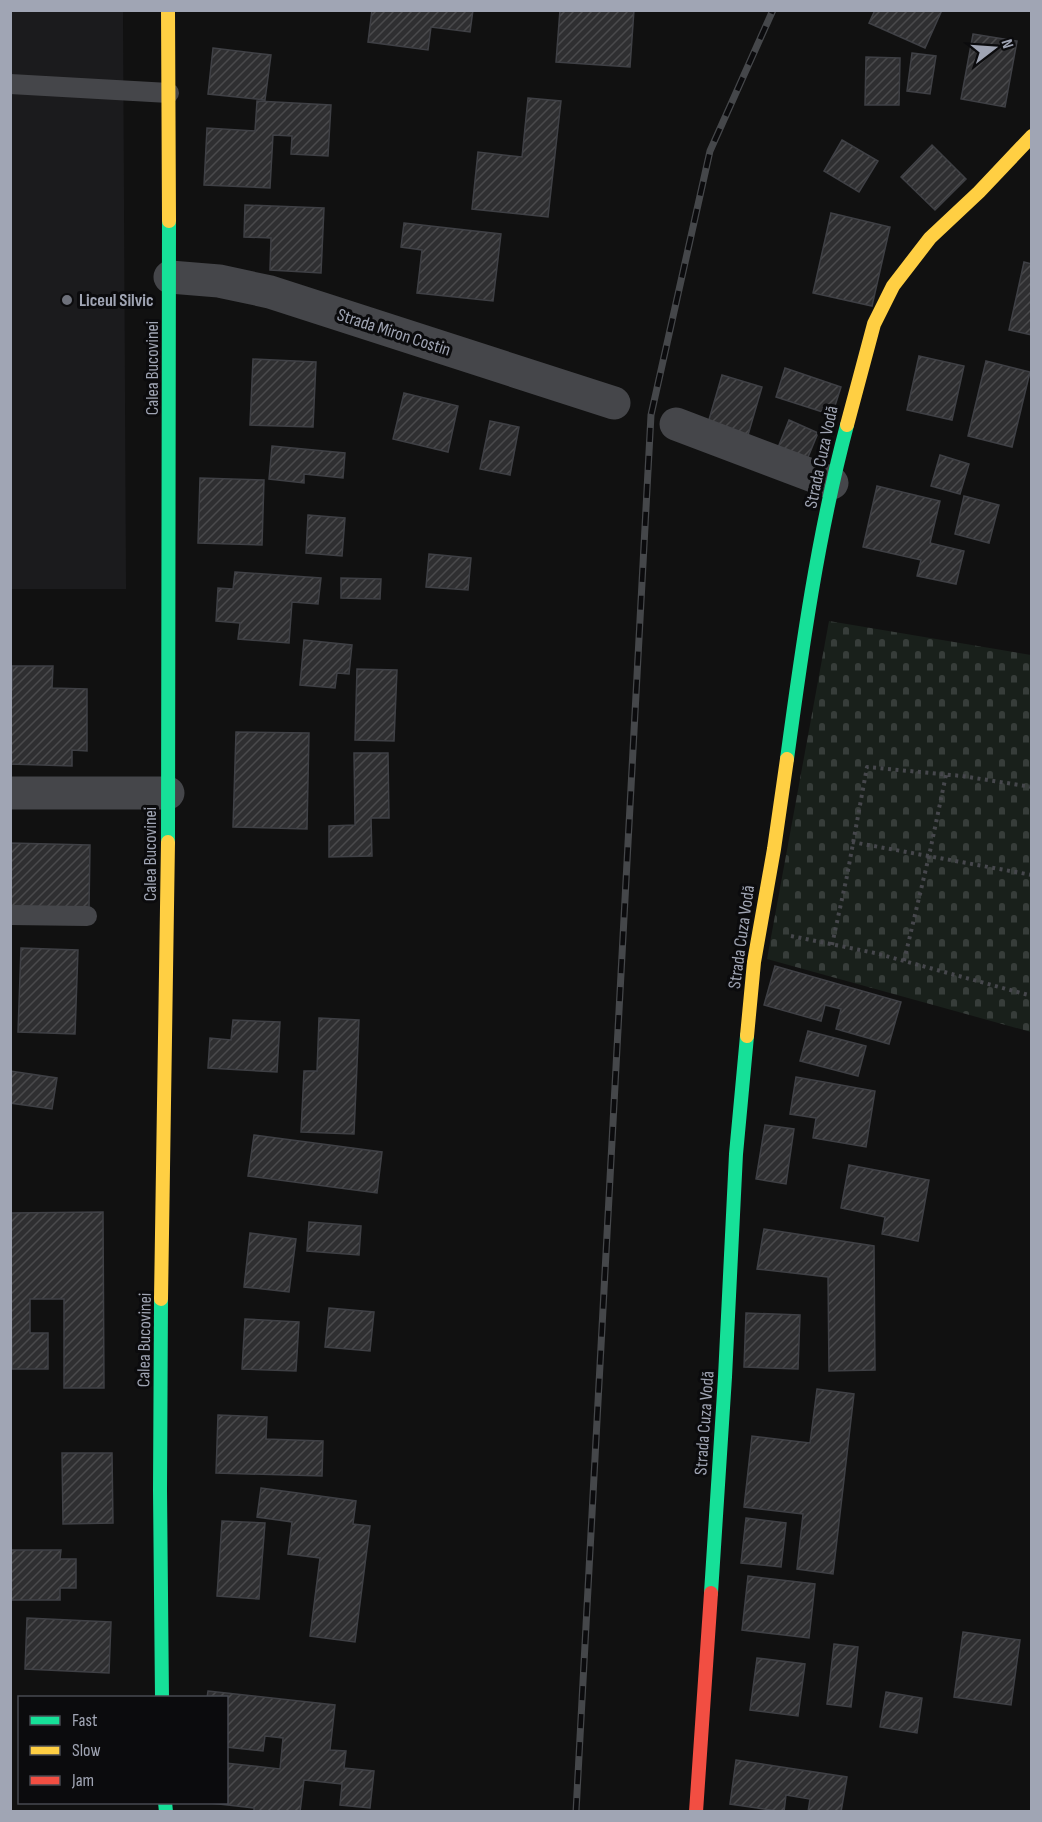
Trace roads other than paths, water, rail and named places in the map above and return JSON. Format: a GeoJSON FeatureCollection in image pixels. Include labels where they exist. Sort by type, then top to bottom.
{"type":"FeatureCollection","features":[{"type":"Feature","properties":{"kind":"main road","name":"Calea Bucovinei"},"geometry":{"type":"LineString","coordinates":[[162,1696],[160,1496],[168,792],[170,277],[168,10]]}},
{"type":"Feature","properties":{"kind":"main road","name":"Strada Cuza Vodă"},"geometry":{"type":"LineString","coordinates":[[696,1812],[725,1377],[736,1154],[759,929],[774,849],[796,693],[832,483],[874,324],[893,286],[930,238],[979,192],[1032,136]]}},
{"type":"Feature","properties":{"kind":"street","name":"Strada Miron Costin"},"geometry":{"type":"LineString","coordinates":[[170,277],[219,280],[270,292],[614,403]]}},
{"type":"Feature","properties":{"kind":"street"},"geometry":{"type":"LineString","coordinates":[[676,424],[832,483]]}},
{"type":"Feature","properties":{"kind":"street"},"geometry":{"type":"LineString","coordinates":[[10,793],[168,792]]}},
{"type":"Feature","properties":{"kind":"lane"},"geometry":{"type":"LineString","coordinates":[[10,84],[169,93]]}},
{"type":"Feature","properties":{"kind":"lane"},"geometry":{"type":"LineString","coordinates":[[10,915],[87,916]]}},
{"type":"Feature","properties":{"kind":"railway"},"geometry":{"type":"LineString","coordinates":[[576,1812],[651,415],[710,151],[773,10]]}},
{"type":"Feature","properties":{"kind":"place","name":"Liceul Silvic"},"geometry":{"type":"Point","coordinates":[67,300]}}]}
